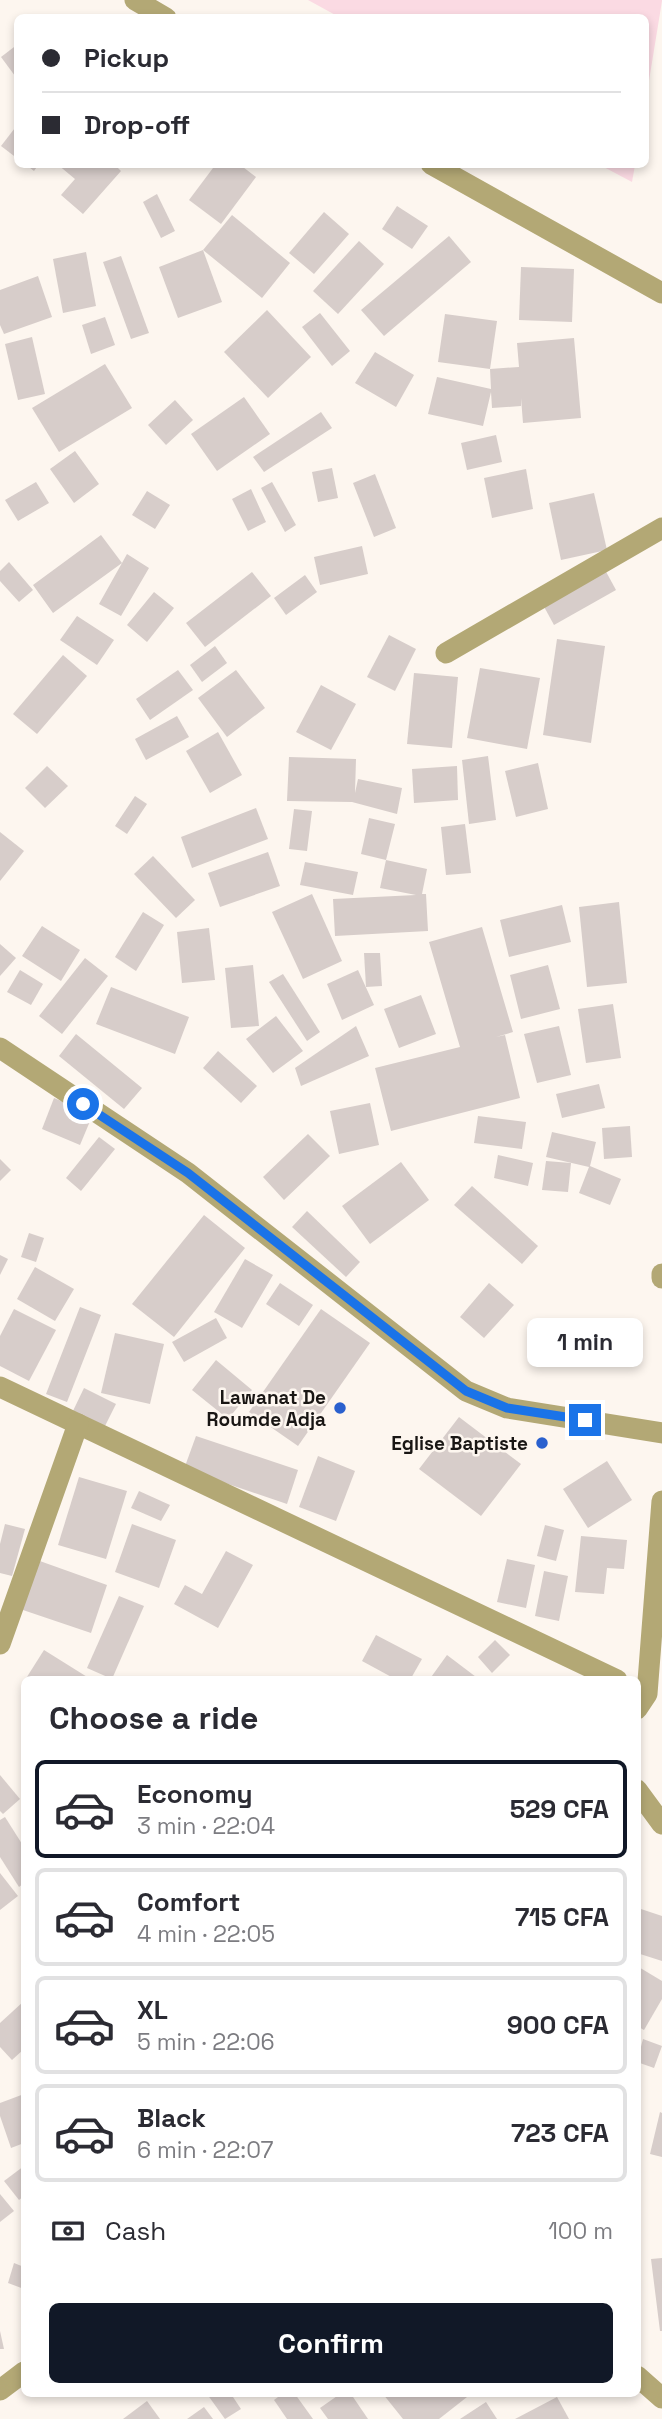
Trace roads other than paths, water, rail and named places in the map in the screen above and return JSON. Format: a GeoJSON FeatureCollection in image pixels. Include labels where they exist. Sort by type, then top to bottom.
{"type":"FeatureCollection","features":[{"type":"Feature","properties":{"kind":"street"},"geometry":{"type":"LineString","coordinates":[[135,0],[159,14]]}},
{"type":"Feature","properties":{"kind":"street"},"geometry":{"type":"LineString","coordinates":[[438,168],[662,293]]}},
{"type":"Feature","properties":{"kind":"street"},"geometry":{"type":"LineString","coordinates":[[446,653],[662,528]]}},
{"type":"Feature","properties":{"kind":"street"},"geometry":{"type":"LineString","coordinates":[[0,1048],[188,1173],[466,1391],[507,1408],[662,1433]]}},
{"type":"Feature","properties":{"kind":"street"},"geometry":{"type":"LineString","coordinates":[[0,1387],[609,1676]]}},
{"type":"Feature","properties":{"kind":"street"},"geometry":{"type":"LineString","coordinates":[[0,1644],[78,1424]]}},
{"type":"Feature","properties":{"kind":"street"},"geometry":{"type":"LineString","coordinates":[[646,1699],[662,1501]]}},
{"type":"Feature","properties":{"kind":"street"},"geometry":{"type":"LineString","coordinates":[[641,1795],[662,1824]]}},
{"type":"Feature","properties":{"kind":"street"},"geometry":{"type":"LineString","coordinates":[[0,2390],[21,2374]]}},
{"type":"Feature","properties":{"kind":"street"},"geometry":{"type":"LineString","coordinates":[[641,2380],[662,2398]]}},
{"type":"Feature","properties":{"kind":"place","name":"Lawanat De Roumde Adja"},"geometry":{"type":"Point","coordinates":[340,1408]}},
{"type":"Feature","properties":{"kind":"place","name":"Eglise Baptiste"},"geometry":{"type":"Point","coordinates":[542,1443]}}]}
